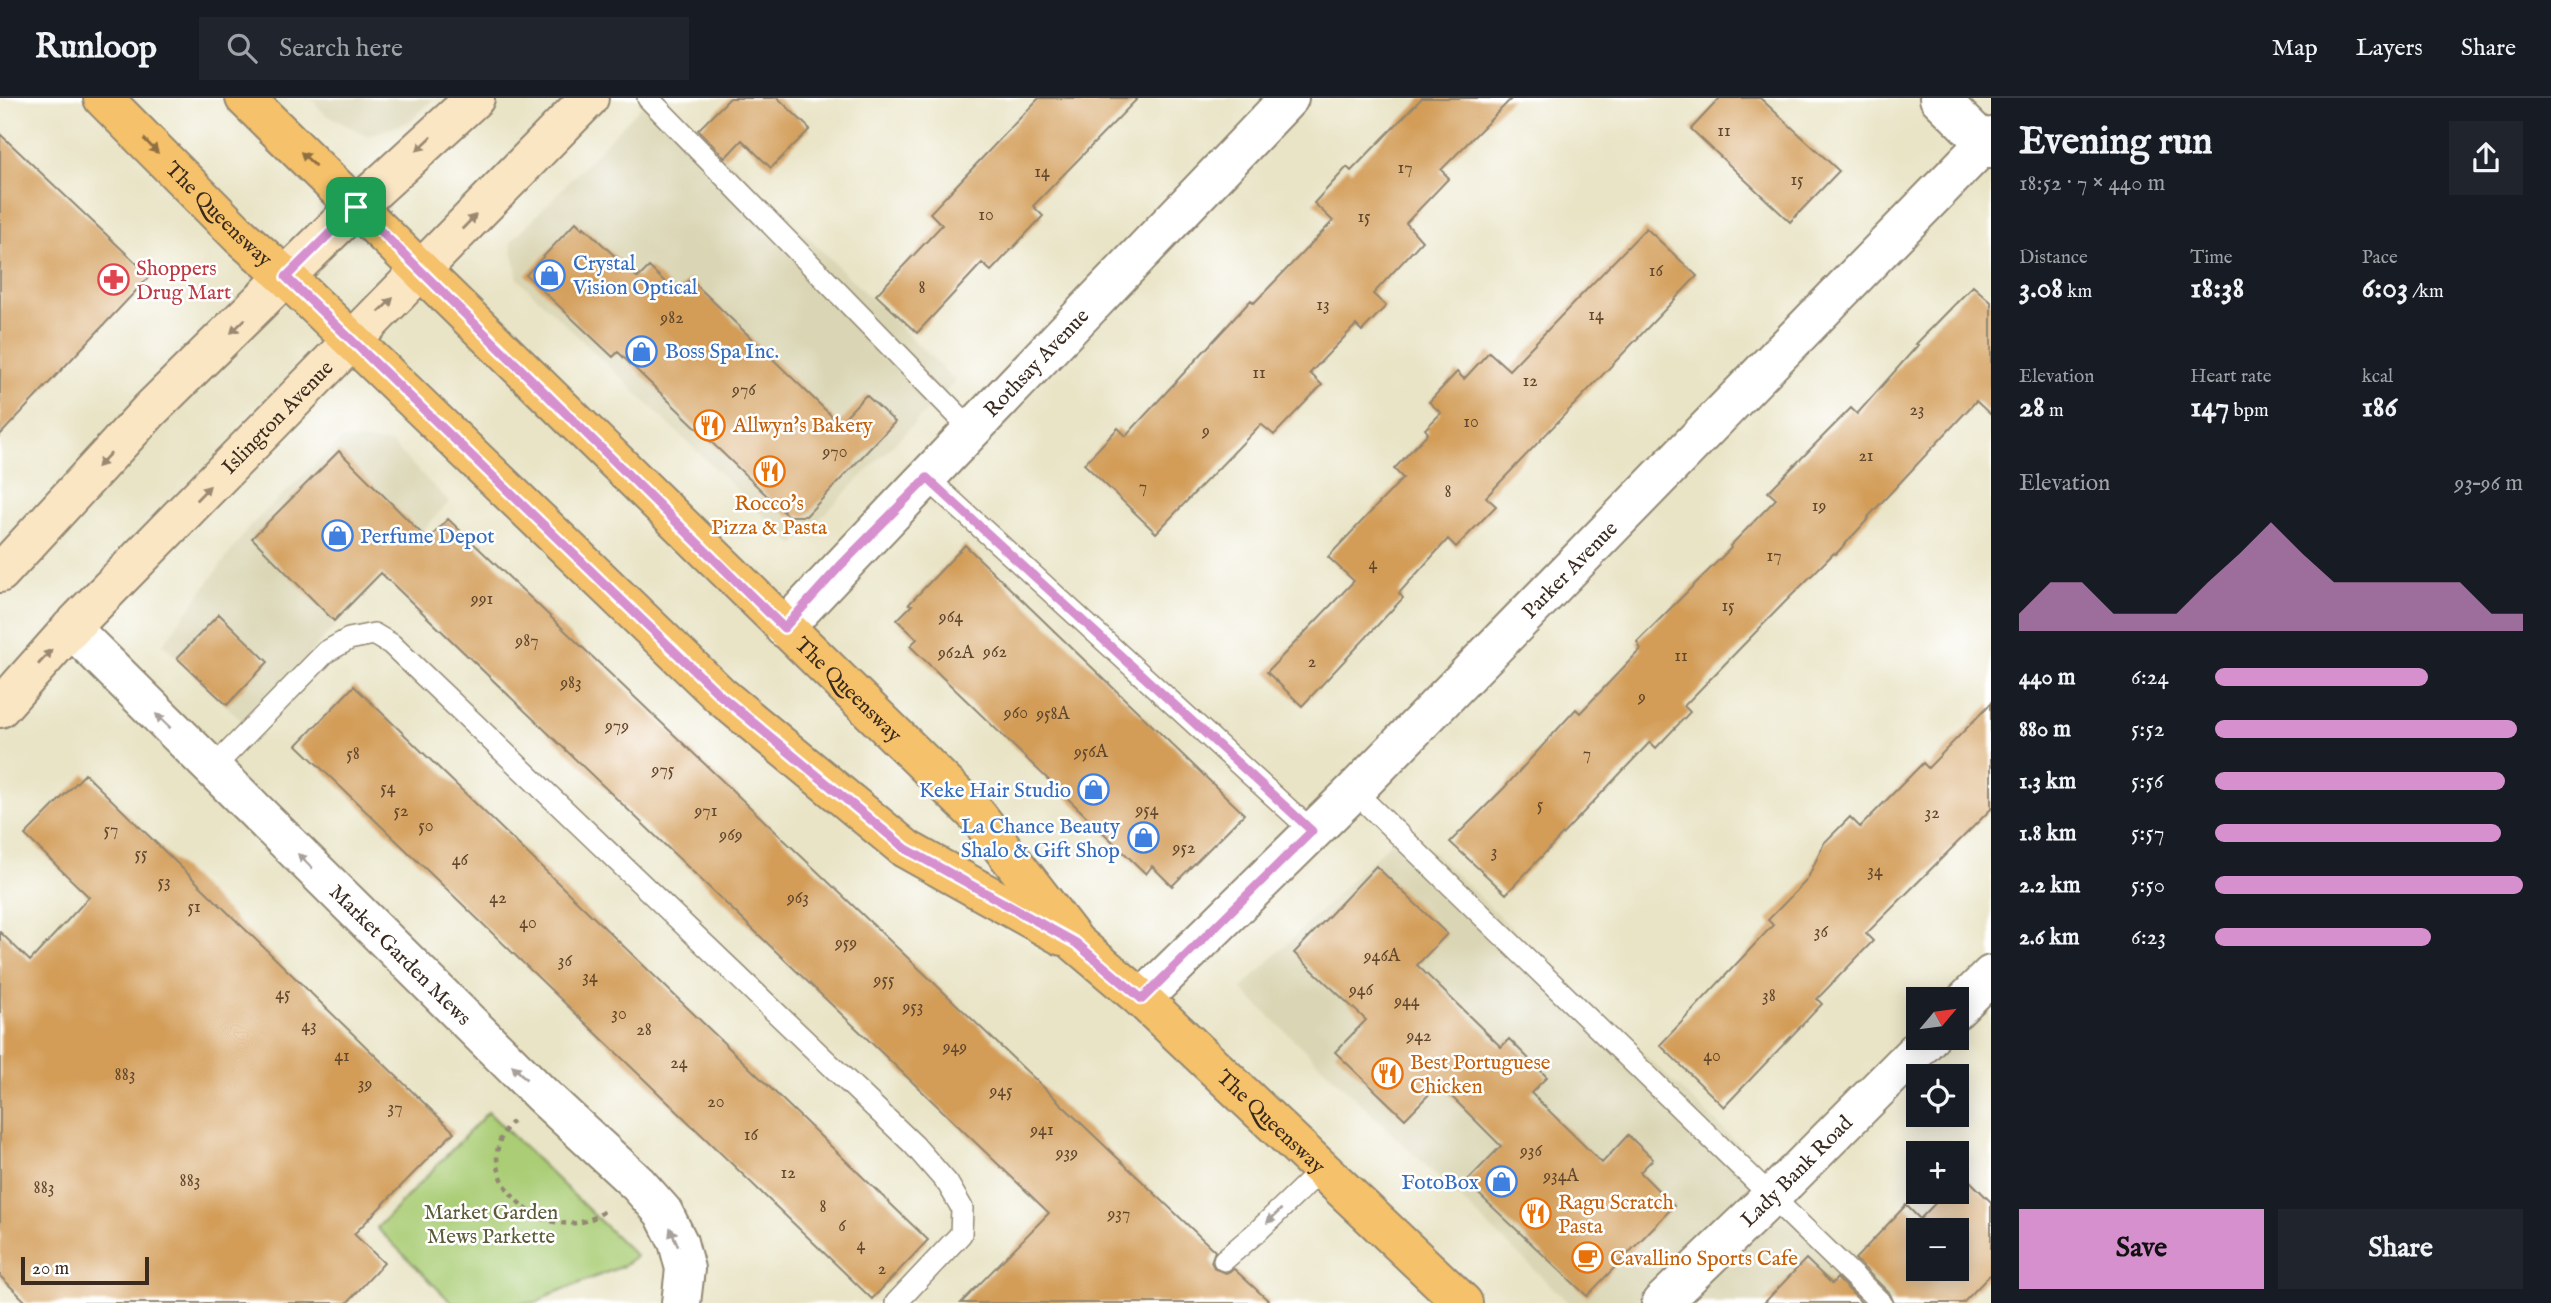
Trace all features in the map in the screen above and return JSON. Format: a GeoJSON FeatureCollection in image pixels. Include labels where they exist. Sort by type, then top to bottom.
{"type":"FeatureCollection","features":[{"type":"Feature","properties":{"kind":"main road","name":"The Queensway"},"geometry":{"type":"LineString","coordinates":[[103,98],[240,236],[286,277],[721,696],[906,849],[1076,943],[1142,999],[1463,1303]]}},
{"type":"Feature","properties":{"kind":"main road","name":"The Queensway"},"geometry":{"type":"LineString","coordinates":[[245,98],[977,815],[1076,943]]}},
{"type":"Feature","properties":{"kind":"main road"},"geometry":{"type":"LineString","coordinates":[[0,573],[150,410],[356,207],[475,98]]}},
{"type":"Feature","properties":{"kind":"main road","name":"Islington Avenue"},"geometry":{"type":"LineString","coordinates":[[0,708],[71,628],[589,98]]}},
{"type":"Feature","properties":{"kind":"street","name":"Rothsay Avenue"},"geometry":{"type":"LineString","coordinates":[[784,628],[841,565],[973,431],[1289,98]]}},
{"type":"Feature","properties":{"kind":"street"},"geometry":{"type":"LineString","coordinates":[[1939,98],[1989,143]]}},
{"type":"Feature","properties":{"kind":"street","name":"Parker Avenue"},"geometry":{"type":"LineString","coordinates":[[1142,999],[1354,791],[1989,143]]}},
{"type":"Feature","properties":{"kind":"street","name":"Market Garden Mews"},"geometry":{"type":"LineString","coordinates":[[71,628],[541,1094],[638,1184],[663,1212],[678,1242],[685,1269],[681,1303]]}},
{"type":"Feature","properties":{"kind":"street"},"geometry":{"type":"LineString","coordinates":[[1969,997],[1991,975]]}},
{"type":"Feature","properties":{"kind":"street","name":"Lady Bank Road"},"geometry":{"type":"LineString","coordinates":[[1661,1303],[1917,1050]]}},
{"type":"Feature","properties":{"kind":"lane"},"geometry":{"type":"LineString","coordinates":[[648,98],[973,431]]}},
{"type":"Feature","properties":{"kind":"lane"},"geometry":{"type":"LineString","coordinates":[[927,478],[1312,831]]}},
{"type":"Feature","properties":{"kind":"lane"},"geometry":{"type":"LineString","coordinates":[[212,769],[326,652],[349,639],[374,634],[391,643],[914,1145],[948,1184],[962,1208],[961,1234],[895,1303]]}},
{"type":"Feature","properties":{"kind":"lane"},"geometry":{"type":"LineString","coordinates":[[1354,791],[1881,1303]]}},
{"type":"Feature","properties":{"kind":"lane"},"geometry":{"type":"LineString","coordinates":[[1224,1260],[1321,1169]]}},
{"type":"Feature","properties":{"kind":"path"},"geometry":{"type":"LineString","coordinates":[[541,1094],[503,1131],[500,1141],[499,1161],[503,1181],[520,1206],[547,1221],[577,1224],[596,1218],[638,1184]]}},
{"type":"Feature","properties":{"kind":"shaded area"},"geometry":{"type":"Polygon","coordinates":[[[310,98],[434,98],[410,122],[367,136],[325,114],[310,98]]]}},
{"type":"Feature","properties":{"kind":"shaded area"},"geometry":{"type":"Polygon","coordinates":[[[649,98],[664,98],[956,381],[794,545],[518,279],[511,242],[649,98]]]}},
{"type":"Feature","properties":{"kind":"shaded area"},"geometry":{"type":"Polygon","coordinates":[[[342,439],[391,443],[449,502],[245,724],[163,644],[249,527],[342,439]]]}},
{"type":"Feature","properties":{"kind":"shaded area"},"geometry":{"type":"Polygon","coordinates":[[[1406,827],[1905,1303],[1569,1303],[1241,989],[1406,827]]]}},
{"type":"Feature","properties":{"kind":"green space","name":"Market Garden Mews Parkette"},"geometry":{"type":"Polygon","coordinates":[[[488,1112],[636,1256],[623,1266],[549,1295],[537,1303],[452,1303],[377,1228],[488,1112]]]}},
{"type":"Feature","properties":{"kind":"building"},"geometry":{"type":"Polygon","coordinates":[[[730,98],[778,98],[810,129],[771,168],[742,140],[725,158],[698,130],[730,98]]]}},
{"type":"Feature","properties":{"kind":"building"},"geometry":{"type":"Polygon","coordinates":[[[1039,98],[1138,98],[1033,206],[1043,216],[991,271],[982,263],[917,333],[876,295],[942,225],[930,213],[1039,98]]]}},
{"type":"Feature","properties":{"kind":"building"},"geometry":{"type":"Polygon","coordinates":[[[1422,98],[1512,98],[1441,170],[1449,178],[1406,223],[1422,241],[1373,294],[1386,306],[1362,331],[1356,325],[1310,373],[1322,385],[1274,435],[1261,424],[1156,533],[1084,464],[1118,428],[1126,436],[1251,300],[1254,303],[1333,221],[1314,203],[1347,167],[1351,171],[1422,98]]]}},
{"type":"Feature","properties":{"kind":"building"},"geometry":{"type":"Polygon","coordinates":[[[1720,98],[1760,98],[1839,171],[1790,222],[1691,129],[1720,98]]]}},
{"type":"Feature","properties":{"kind":"building"},"geometry":{"type":"Polygon","coordinates":[[[0,134],[150,276],[0,435],[0,134]]]}},
{"type":"Feature","properties":{"kind":"building"},"geometry":{"type":"Polygon","coordinates":[[[576,222],[638,278],[649,267],[677,293],[690,279],[839,423],[866,395],[895,422],[806,516],[788,516],[618,352],[613,357],[526,275],[576,222]]]}},
{"type":"Feature","properties":{"kind":"building"},"geometry":{"type":"Polygon","coordinates":[[[1646,228],[1697,276],[1486,497],[1496,506],[1456,547],[1448,539],[1399,593],[1403,598],[1302,706],[1267,672],[1354,581],[1328,557],[1403,478],[1394,469],[1428,433],[1425,429],[1441,413],[1429,402],[1457,372],[1464,379],[1489,352],[1509,370],[1646,228]]]}},
{"type":"Feature","properties":{"kind":"building"},"geometry":{"type":"Polygon","coordinates":[[[1973,286],[1991,302],[1991,415],[1976,401],[1836,554],[1785,602],[1684,706],[1690,712],[1656,748],[1650,742],[1506,894],[1450,842],[1576,709],[1580,713],[1641,649],[1637,642],[1776,499],[1768,492],[1851,408],[1857,414],[1918,345],[1916,344],[1973,286]]]}},
{"type":"Feature","properties":{"kind":"building"},"geometry":{"type":"Polygon","coordinates":[[[339,451],[428,540],[448,519],[1215,1251],[1211,1262],[1215,1269],[1226,1273],[1234,1269],[1271,1303],[961,1303],[1049,1213],[381,573],[334,621],[252,538],[339,451]]]}},
{"type":"Feature","properties":{"kind":"building"},"geometry":{"type":"Polygon","coordinates":[[[965,545],[1244,814],[1172,886],[1152,866],[1146,874],[910,646],[917,639],[897,620],[965,545]]]}},
{"type":"Feature","properties":{"kind":"building"},"geometry":{"type":"Polygon","coordinates":[[[219,614],[268,662],[227,705],[177,658],[219,614]]]}},
{"type":"Feature","properties":{"kind":"building"},"geometry":{"type":"Polygon","coordinates":[[[354,686],[928,1240],[872,1299],[297,745],[354,686]]]}},
{"type":"Feature","properties":{"kind":"building"},"geometry":{"type":"Polygon","coordinates":[[[1991,703],[1991,809],[1866,934],[1873,941],[1817,999],[1822,1004],[1724,1107],[1660,1045],[1773,925],[1768,920],[1807,880],[1824,843],[1850,817],[1860,827],[1923,763],[1928,768],[1991,703]]]}},
{"type":"Feature","properties":{"kind":"building"},"geometry":{"type":"Polygon","coordinates":[[[85,774],[454,1132],[354,1234],[384,1263],[347,1303],[27,1303],[0,1276],[0,932],[30,961],[89,897],[25,835],[85,774]]]}},
{"type":"Feature","properties":{"kind":"building"},"geometry":{"type":"Polygon","coordinates":[[[1376,866],[1447,934],[1417,965],[1501,1047],[1509,1039],[1547,1077],[1531,1093],[1602,1163],[1628,1135],[1653,1159],[1640,1172],[1674,1206],[1587,1296],[1466,1182],[1501,1146],[1439,1084],[1405,1119],[1335,1052],[1366,1020],[1294,953],[1376,866]]]}},
{"type":"Feature","properties":{"kind":"building"},"geometry":{"type":"Polygon","coordinates":[[[1969,1180],[1991,1202],[1991,1274],[1963,1303],[1894,1303],[1890,1294],[1855,1259],[1906,1205],[1919,1218],[1906,1218],[1906,1281],[1969,1281],[1969,1218],[1921,1218],[1934,1204],[1969,1204],[1969,1180]]]}},
{"type":"Feature","properties":{"kind":"building"},"geometry":{"type":"Polygon","coordinates":[[[1806,1259],[1832,1284],[1837,1278],[1862,1303],[1764,1303],[1806,1259]]]}},
{"type":"Feature","properties":{"kind":"place","name":"Crystal Vision Optical"},"geometry":{"type":"Point","coordinates":[550,275]}},
{"type":"Feature","properties":{"kind":"place","name":"Shoppers Drug Mart"},"geometry":{"type":"Point","coordinates":[113,280]}},
{"type":"Feature","properties":{"kind":"place","name":"Boss Spa Inc."},"geometry":{"type":"Point","coordinates":[642,351]}},
{"type":"Feature","properties":{"kind":"place","name":"Allwyn's Bakery"},"geometry":{"type":"Point","coordinates":[710,425]}},
{"type":"Feature","properties":{"kind":"place","name":"Rocco's Pizza & Pasta"},"geometry":{"type":"Point","coordinates":[769,471]}},
{"type":"Feature","properties":{"kind":"place","name":"Perfume Depot"},"geometry":{"type":"Point","coordinates":[337,536]}},
{"type":"Feature","properties":{"kind":"place","name":"Keke Hair Studio"},"geometry":{"type":"Point","coordinates":[1094,790]}},
{"type":"Feature","properties":{"kind":"place","name":"La Chance Beauty Shalo & Gift Shop"},"geometry":{"type":"Point","coordinates":[1143,838]}},
{"type":"Feature","properties":{"kind":"place","name":"Best Portuguese Chicken"},"geometry":{"type":"Point","coordinates":[1387,1074]}},
{"type":"Feature","properties":{"kind":"place","name":"FotoBox"},"geometry":{"type":"Point","coordinates":[1502,1182]}},
{"type":"Feature","properties":{"kind":"place","name":"Ragu Scratch Pasta"},"geometry":{"type":"Point","coordinates":[1535,1214]}},
{"type":"Feature","properties":{"kind":"place","name":"Cavallino Sports Cafe"},"geometry":{"type":"Point","coordinates":[1587,1258]}},
{"type":"Feature","properties":{"kind":"route"},"geometry":{"type":"LineString","coordinates":[[356,207],[784,628],[841,565],[927,478],[1312,831],[1142,999],[1076,943],[906,849],[721,696],[286,277],[356,207]]}}]}
